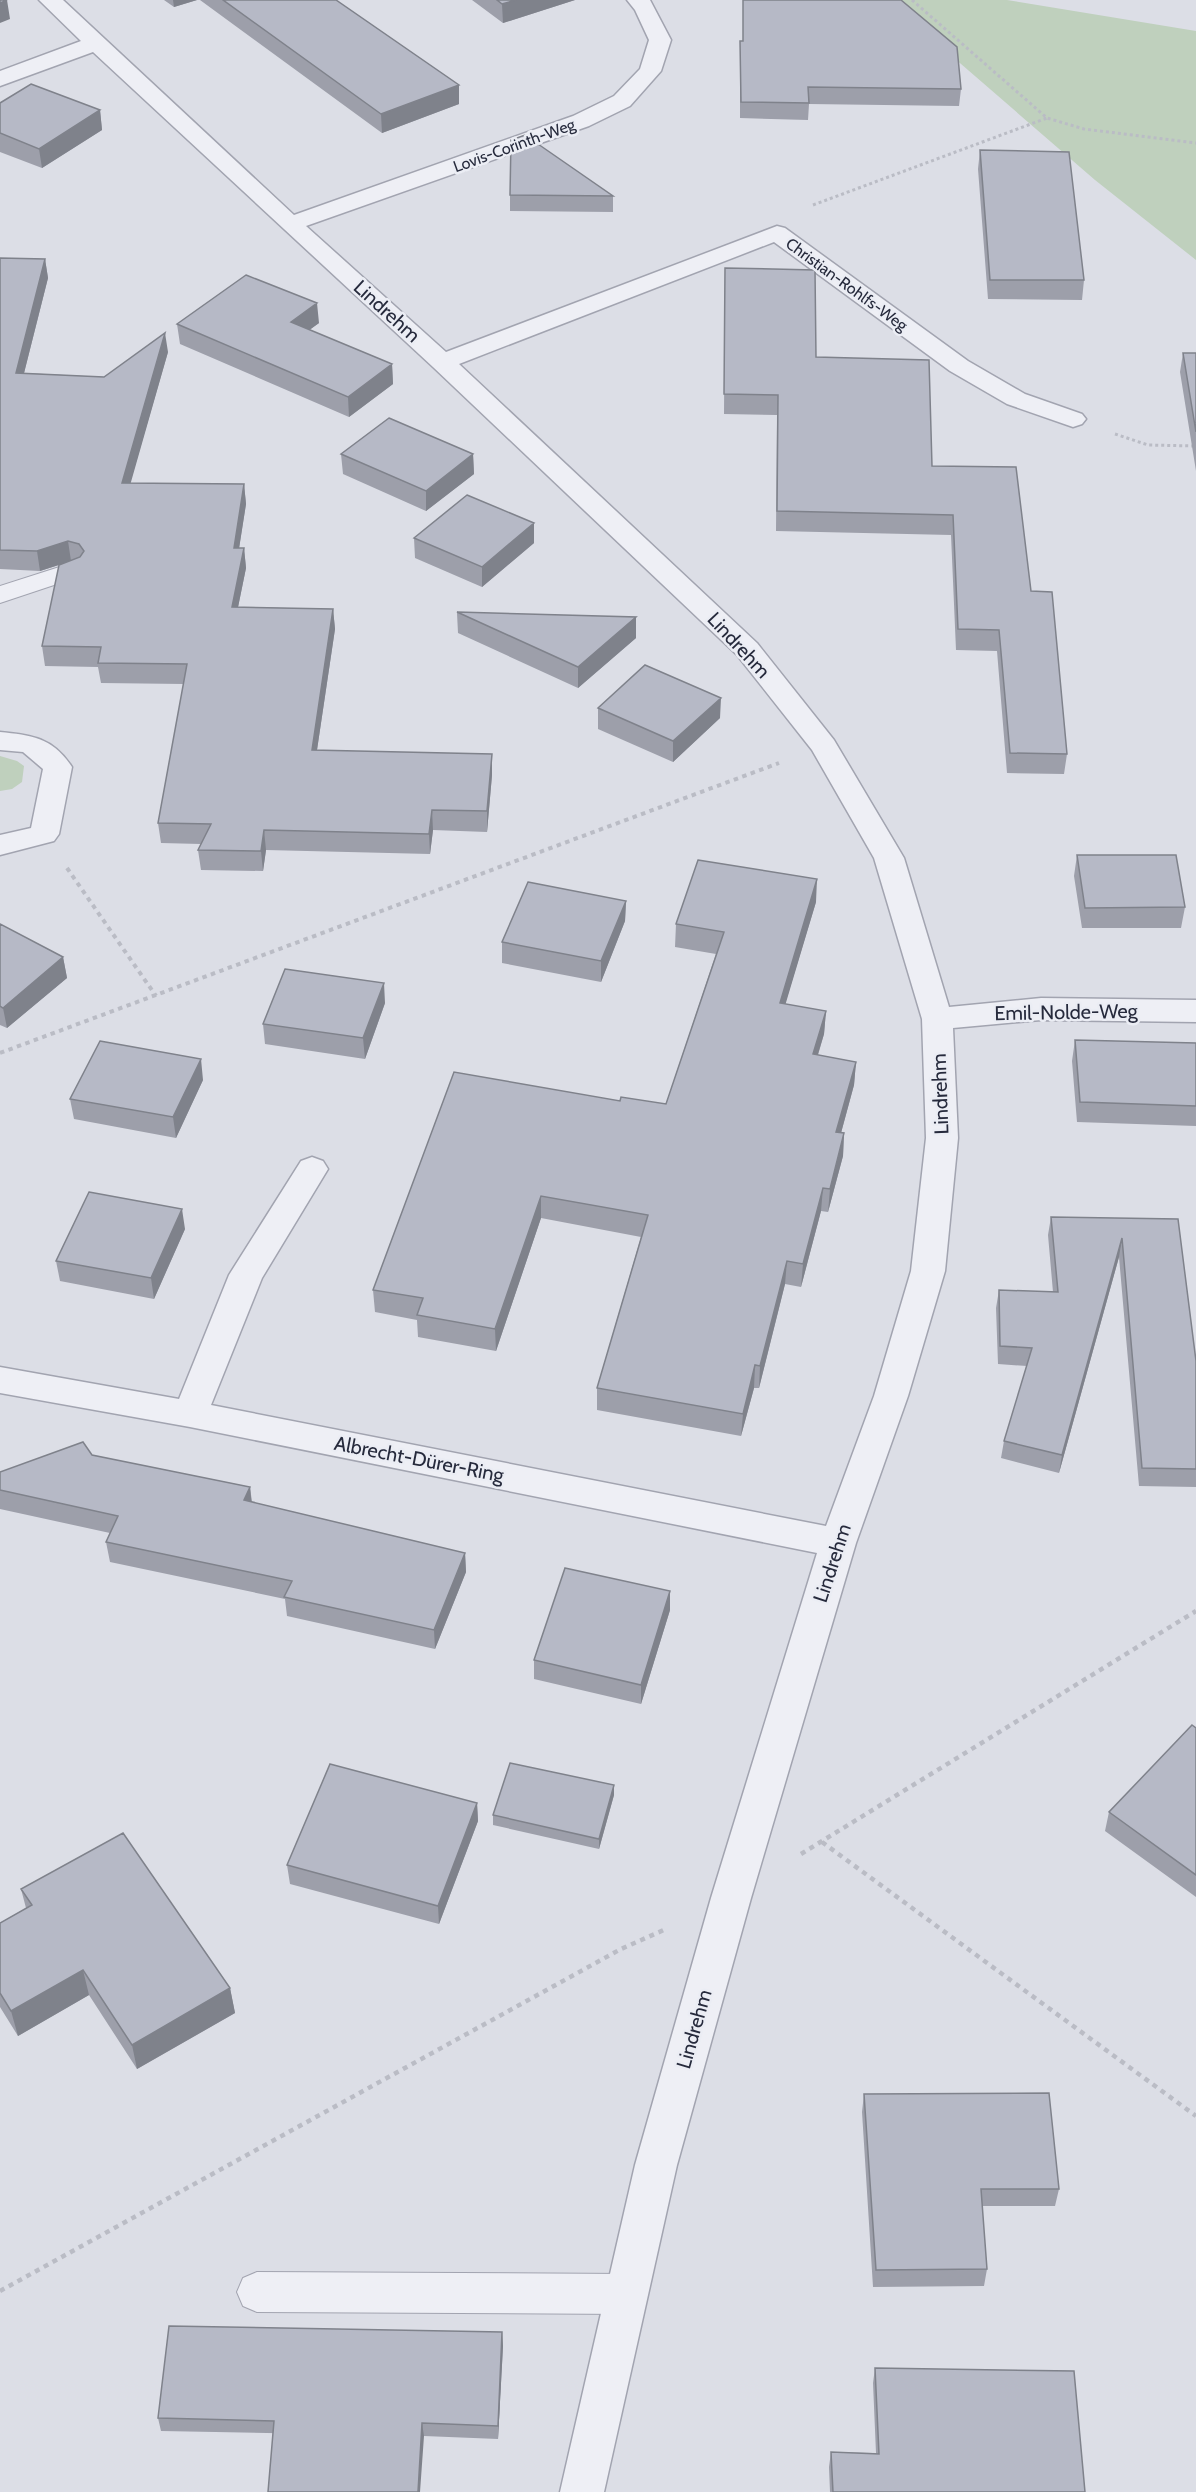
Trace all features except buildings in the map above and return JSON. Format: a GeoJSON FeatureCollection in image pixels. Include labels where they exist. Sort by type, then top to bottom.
{"type":"FeatureCollection","features":[{"type":"Feature","properties":{"kind":"street","name":"Lindrehm"},"geometry":{"type":"LineString","coordinates":[[51,0],[290,224],[442,362],[747,649],[824,746],[889,858],[937,1019],[942,1138],[928,1271],[891,1396],[838,1543],[730,1898],[656,2165],[582,2492]]}},
{"type":"Feature","properties":{"kind":"street","name":"Lovis-Corinth-Weg"},"geometry":{"type":"LineString","coordinates":[[290,224],[581,121],[622,101],[650,71],[660,40],[645,8],[638,0]]}},
{"type":"Feature","properties":{"kind":"street"},"geometry":{"type":"LineString","coordinates":[[0,79],[96,43]]}},
{"type":"Feature","properties":{"kind":"street","name":"Christian-Rohlfs-Weg"},"geometry":{"type":"LineString","coordinates":[[442,362],[777,233],[958,366],[1016,399],[1073,419]]}},
{"type":"Feature","properties":{"kind":"street"},"geometry":{"type":"LineString","coordinates":[[0,741],[31,744],[58,767],[44,834],[0,845]]}},
{"type":"Feature","properties":{"kind":"street","name":"Emil-Nolde-Weg"},"geometry":{"type":"LineString","coordinates":[[937,1019],[1041,1009],[1196,1011]]}},
{"type":"Feature","properties":{"kind":"street"},"geometry":{"type":"LineString","coordinates":[[190,1414],[246,1275],[312,1169]]}},
{"type":"Feature","properties":{"kind":"street","name":"Albrecht-Dürer-Ring"},"geometry":{"type":"LineString","coordinates":[[0,1380],[190,1414],[838,1543]]}},
{"type":"Feature","properties":{"kind":"lane"},"geometry":{"type":"LineString","coordinates":[[0,595],[72,571]]}},
{"type":"Feature","properties":{"kind":"lane"},"geometry":{"type":"LineString","coordinates":[[257,2292],[627,2294]]}},
{"type":"Feature","properties":{"kind":"path"},"geometry":{"type":"LineString","coordinates":[[912,0],[1047,118],[1084,129],[1196,143]]}},
{"type":"Feature","properties":{"kind":"path"},"geometry":{"type":"LineString","coordinates":[[777,233],[779,218],[1047,118]]}},
{"type":"Feature","properties":{"kind":"path"},"geometry":{"type":"LineString","coordinates":[[1073,419],[1148,445],[1196,446]]}},
{"type":"Feature","properties":{"kind":"path"},"geometry":{"type":"LineString","coordinates":[[0,1053],[824,746]]}},
{"type":"Feature","properties":{"kind":"path"},"geometry":{"type":"LineString","coordinates":[[44,834],[156,996]]}},
{"type":"Feature","properties":{"kind":"path"},"geometry":{"type":"LineString","coordinates":[[0,2292],[621,1950],[730,1898],[1196,1611]]}},
{"type":"Feature","properties":{"kind":"path"},"geometry":{"type":"LineString","coordinates":[[822,1842],[1196,2116]]}},
{"type":"Feature","properties":{"kind":"green space"},"geometry":{"type":"Polygon","coordinates":[[[887,0],[1007,0],[1196,31],[1196,260],[1095,180],[887,0]]]}},
{"type":"Feature","properties":{"kind":"green space"},"geometry":{"type":"Polygon","coordinates":[[[0,756],[17,761],[24,766],[22,782],[12,789],[0,791],[0,756]]]}}]}
